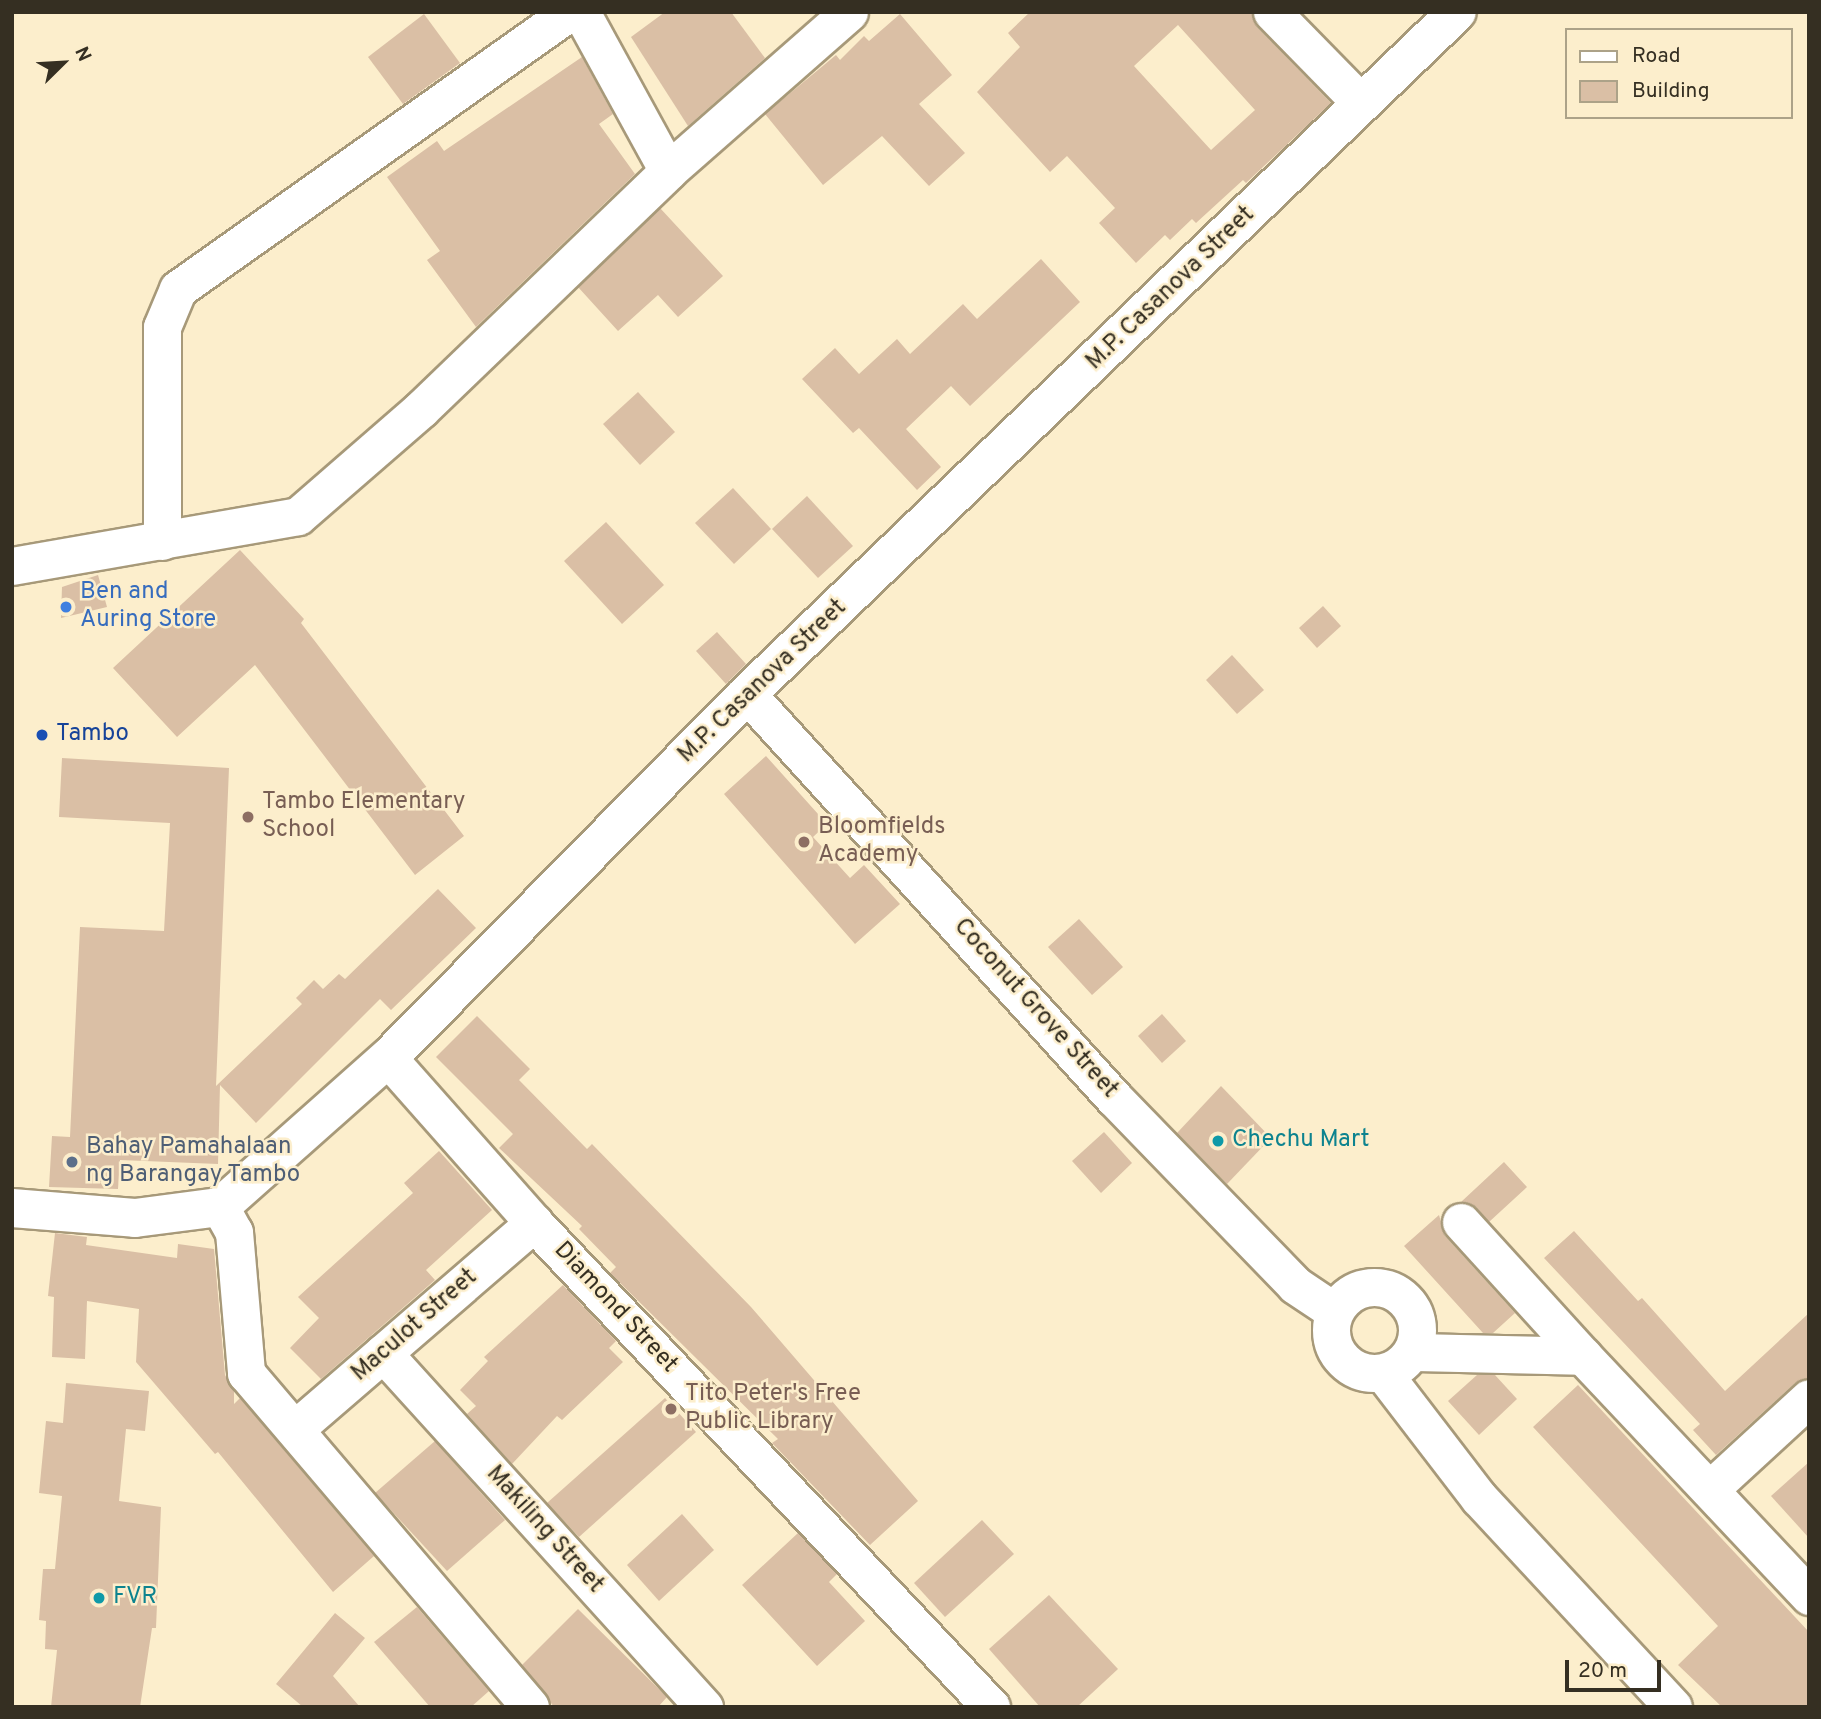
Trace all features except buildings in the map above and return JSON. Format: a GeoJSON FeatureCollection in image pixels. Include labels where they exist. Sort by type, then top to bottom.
{"type":"FeatureCollection","features":[{"type":"Feature","properties":{"kind":"street"},"geometry":{"type":"LineString","coordinates":[[162,541],[162,327],[178,289],[569,12]]}},
{"type":"Feature","properties":{"kind":"street"},"geometry":{"type":"LineString","coordinates":[[580,12],[668,171]]}},
{"type":"Feature","properties":{"kind":"street"},"geometry":{"type":"LineString","coordinates":[[12,566],[298,516],[421,409],[668,171],[849,12]]}},
{"type":"Feature","properties":{"kind":"street"},"geometry":{"type":"LineString","coordinates":[[1272,12],[1361,103]]}},
{"type":"Feature","properties":{"kind":"street","name":"M.P. Casanova Street"},"geometry":{"type":"LineString","coordinates":[[220,1207],[388,1058],[747,694],[1457,12]]}},
{"type":"Feature","properties":{"kind":"street","name":"Coconut Grove Street"},"geometry":{"type":"LineString","coordinates":[[747,694],[1114,1098],[1295,1285],[1334,1311]]}},
{"type":"Feature","properties":{"kind":"street","name":"Diamond Street"},"geometry":{"type":"LineString","coordinates":[[388,1058],[534,1223],[991,1707]]}},
{"type":"Feature","properties":{"kind":"street"},"geometry":{"type":"LineString","coordinates":[[12,1208],[135,1218],[220,1207],[234,1232],[246,1373],[530,1707]]}},
{"type":"Feature","properties":{"kind":"street"},"geometry":{"type":"LineString","coordinates":[[1461,1222],[1809,1596]]}},
{"type":"Feature","properties":{"kind":"street","name":"Maculot Street"},"geometry":{"type":"LineString","coordinates":[[295,1429],[534,1223]]}},
{"type":"Feature","properties":{"kind":"street"},"geometry":{"type":"LineString","coordinates":[[1397,1362],[1417,1333],[1414,1313],[1402,1296],[1385,1287],[1364,1286],[1346,1295],[1334,1311],[1330,1326],[1339,1357],[1367,1373],[1397,1362],[1583,1356]]}},
{"type":"Feature","properties":{"kind":"street","name":"Makiling Street"},"geometry":{"type":"LineString","coordinates":[[383,1353],[704,1707]]}},
{"type":"Feature","properties":{"kind":"street"},"geometry":{"type":"LineString","coordinates":[[1397,1362],[1479,1498],[1673,1707]]}},
{"type":"Feature","properties":{"kind":"street"},"geometry":{"type":"LineString","coordinates":[[1710,1489],[1809,1398]]}},
{"type":"Feature","properties":{"kind":"place","name":"Ben and Auring Store"},"geometry":{"type":"Point","coordinates":[66,607]}},
{"type":"Feature","properties":{"kind":"place","name":"Tambo"},"geometry":{"type":"Point","coordinates":[42,735]}},
{"type":"Feature","properties":{"kind":"place","name":"Tambo Elementary School"},"geometry":{"type":"Point","coordinates":[248,817]}},
{"type":"Feature","properties":{"kind":"place","name":"Bloomfields Academy"},"geometry":{"type":"Point","coordinates":[804,842]}},
{"type":"Feature","properties":{"kind":"place","name":"Chechu Mart"},"geometry":{"type":"Point","coordinates":[1218,1141]}},
{"type":"Feature","properties":{"kind":"place","name":"Bahay Pamahalaan ng Barangay Tambo"},"geometry":{"type":"Point","coordinates":[72,1162]}},
{"type":"Feature","properties":{"kind":"place","name":"Tito Peter's Free Public Library"},"geometry":{"type":"Point","coordinates":[671,1409]}},
{"type":"Feature","properties":{"kind":"place","name":"FVR"},"geometry":{"type":"Point","coordinates":[99,1598]}}]}
